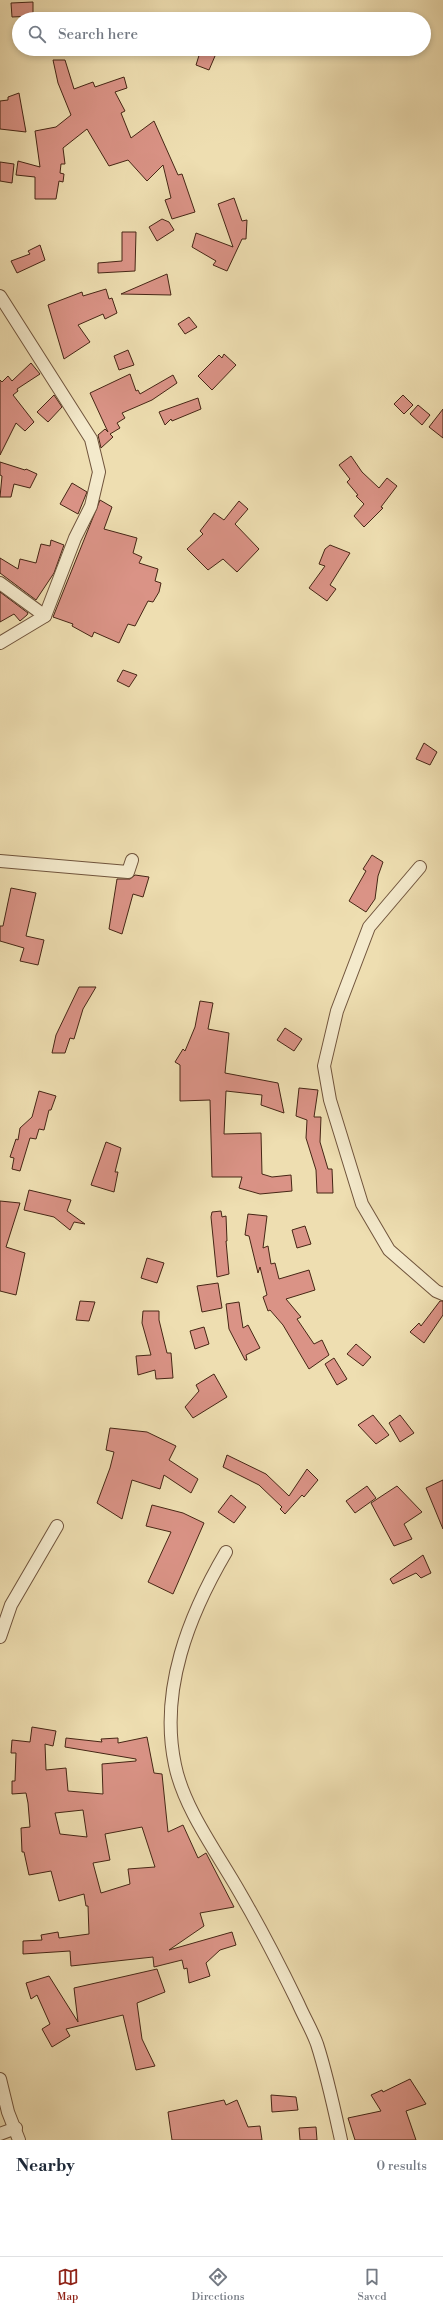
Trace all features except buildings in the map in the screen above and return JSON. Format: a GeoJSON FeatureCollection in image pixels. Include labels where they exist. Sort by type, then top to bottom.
{"type":"FeatureCollection","features":[{"type":"Feature","properties":{"kind":"street"},"geometry":{"type":"LineString","coordinates":[[0,296],[91,439],[99,472],[90,506],[74,538],[45,616],[0,643]]}},
{"type":"Feature","properties":{"kind":"street"},"geometry":{"type":"LineString","coordinates":[[0,583],[45,616]]}},
{"type":"Feature","properties":{"kind":"street"},"geometry":{"type":"LineString","coordinates":[[0,861],[128,872],[132,860]]}},
{"type":"Feature","properties":{"kind":"street"},"geometry":{"type":"LineString","coordinates":[[420,868],[369,927],[337,1011],[324,1066],[330,1100],[362,1204],[389,1250],[436,1291],[443,1294]]}},
{"type":"Feature","properties":{"kind":"street"},"geometry":{"type":"LineString","coordinates":[[0,1637],[11,1605],[58,1526]]}},
{"type":"Feature","properties":{"kind":"street"},"geometry":{"type":"LineString","coordinates":[[226,1552],[204,1589],[184,1639],[174,1682],[171,1722],[175,1765],[186,1799],[241,1894],[289,1985],[316,2043],[331,2094],[341,2140]]}},
{"type":"Feature","properties":{"kind":"street"},"geometry":{"type":"LineString","coordinates":[[0,2078],[8,2112],[18,2134],[0,2134]]}}]}
